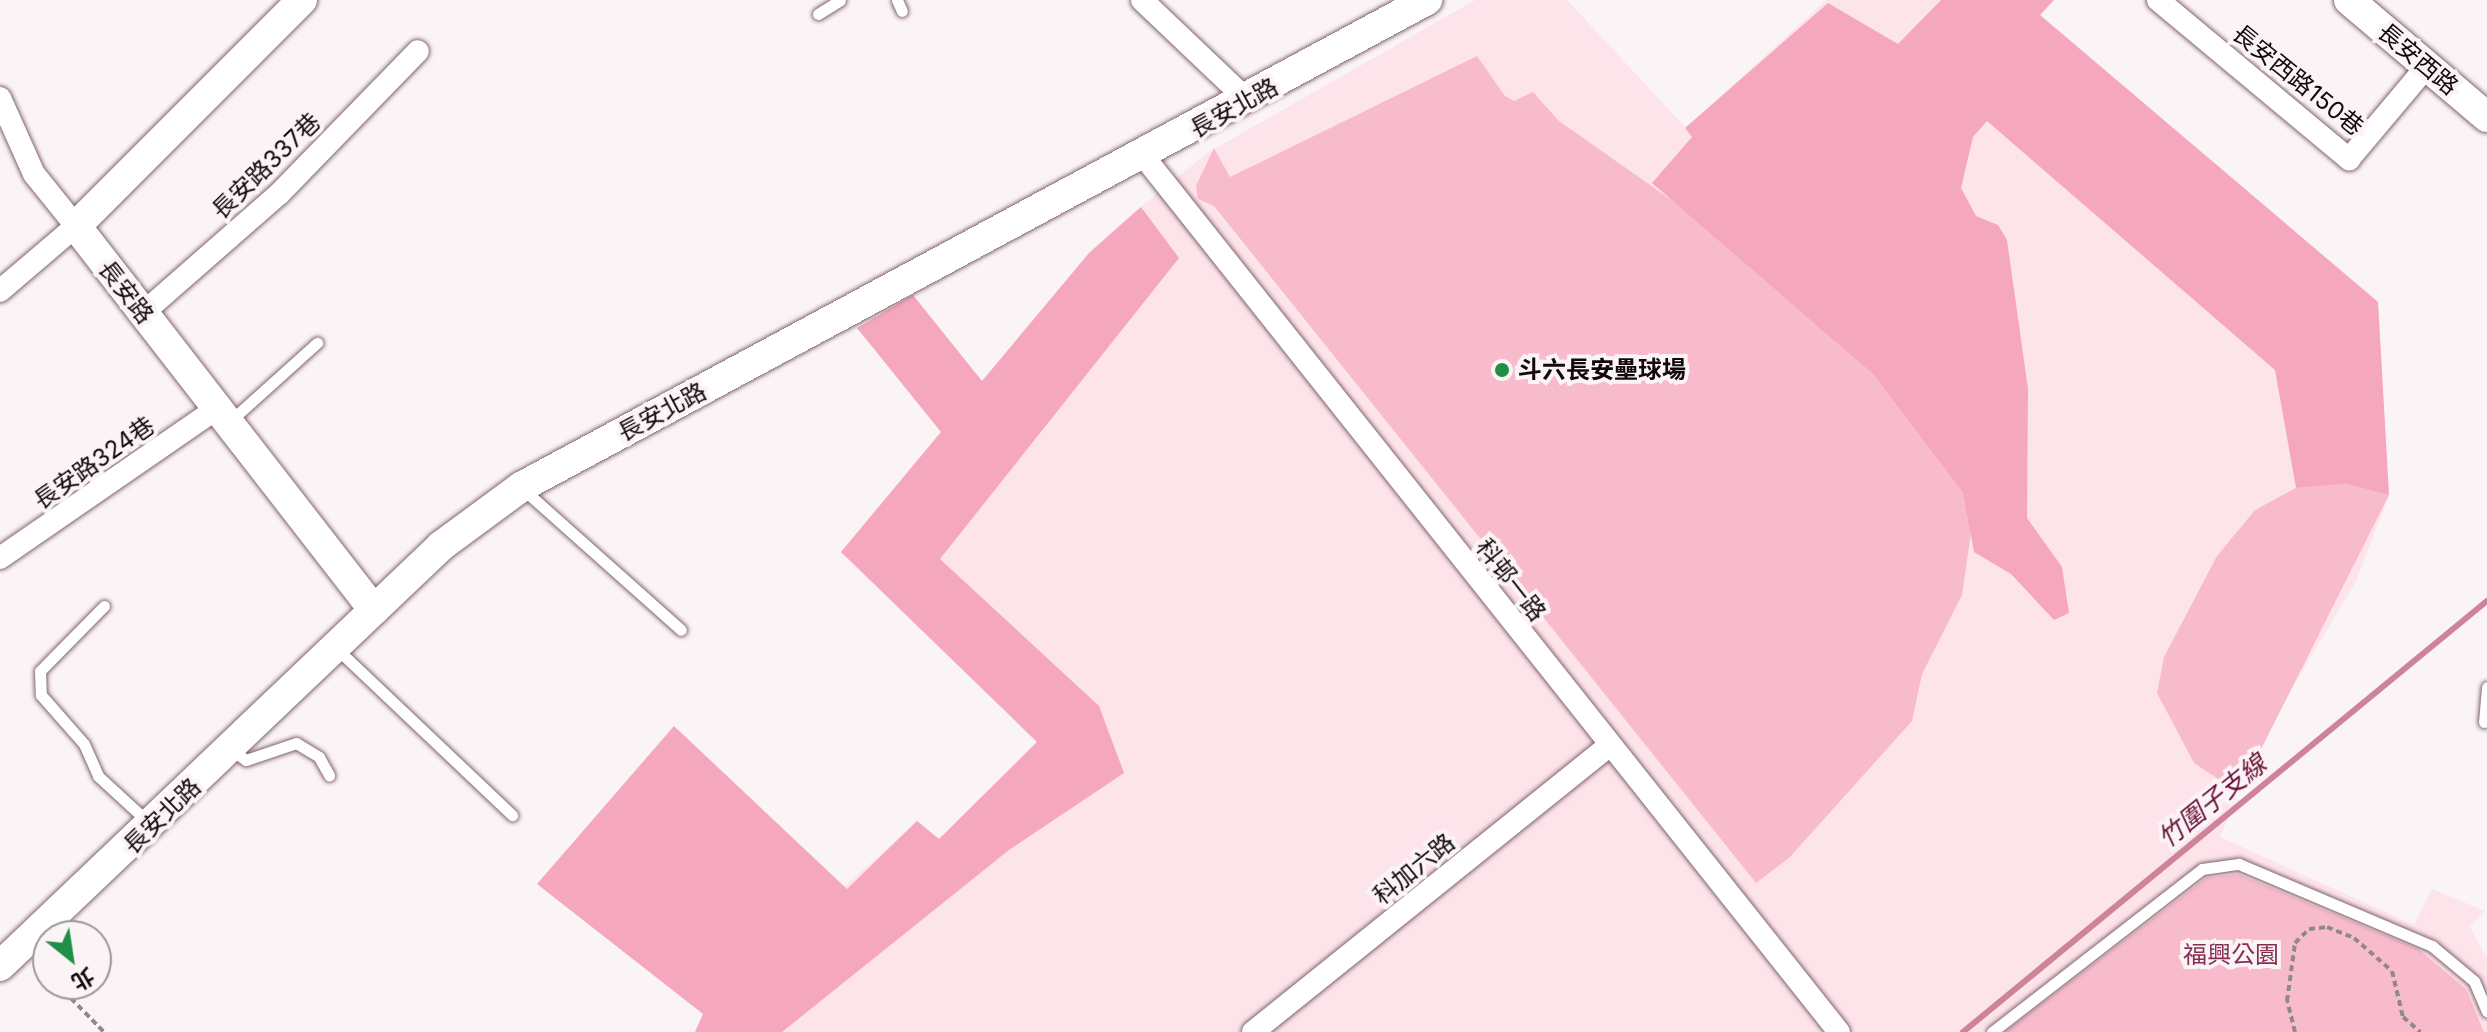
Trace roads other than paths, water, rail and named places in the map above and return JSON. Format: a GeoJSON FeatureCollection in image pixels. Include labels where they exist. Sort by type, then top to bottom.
{"type":"FeatureCollection","features":[{"type":"Feature","properties":{"kind":"street"},"geometry":{"type":"LineString","coordinates":[[0,291],[76,226],[302,0]]}},
{"type":"Feature","properties":{"kind":"street"},"geometry":{"type":"LineString","coordinates":[[1142,0],[1247,100]]}},
{"type":"Feature","properties":{"kind":"street","name":"長安北路"},"geometry":{"type":"LineString","coordinates":[[0,966],[153,827],[441,546],[521,487],[1145,158],[1427,0]]}},
{"type":"Feature","properties":{"kind":"street","name":"長安西路150巷"},"geometry":{"type":"LineString","coordinates":[[2158,0],[2349,159],[2427,66]]}},
{"type":"Feature","properties":{"kind":"street","name":"長安西路"},"geometry":{"type":"LineString","coordinates":[[2349,0],[2487,117]]}},
{"type":"Feature","properties":{"kind":"street","name":"長安路337巷"},"geometry":{"type":"LineString","coordinates":[[143,313],[279,194],[418,51]]}},
{"type":"Feature","properties":{"kind":"street"},"geometry":{"type":"LineString","coordinates":[[0,98],[34,174],[76,226]]}},
{"type":"Feature","properties":{"kind":"street","name":"科邨一路"},"geometry":{"type":"LineString","coordinates":[[1145,158],[1839,1032]]}},
{"type":"Feature","properties":{"kind":"street","name":"長安路"},"geometry":{"type":"LineString","coordinates":[[76,226],[374,610]]}},
{"type":"Feature","properties":{"kind":"street","name":"長安路324巷"},"geometry":{"type":"LineString","coordinates":[[0,558],[222,416]]}},
{"type":"Feature","properties":{"kind":"street","name":"科加六路"},"geometry":{"type":"LineString","coordinates":[[1253,1032],[1609,746]]}},
{"type":"Feature","properties":{"kind":"lane"},"geometry":{"type":"LineString","coordinates":[[818,14],[840,0]]}},
{"type":"Feature","properties":{"kind":"lane"},"geometry":{"type":"LineString","coordinates":[[222,416],[317,343]]}},
{"type":"Feature","properties":{"kind":"lane"},"geometry":{"type":"LineString","coordinates":[[521,487],[681,630]]}},
{"type":"Feature","properties":{"kind":"lane"},"geometry":{"type":"LineString","coordinates":[[104,606],[40,671],[41,695],[84,744],[98,776],[153,827]]}},
{"type":"Feature","properties":{"kind":"lane"},"geometry":{"type":"LineString","coordinates":[[335,648],[512,815]]}},
{"type":"Feature","properties":{"kind":"lane"},"geometry":{"type":"LineString","coordinates":[[2484,722],[2487,687]]}},
{"type":"Feature","properties":{"kind":"lane"},"geometry":{"type":"LineString","coordinates":[[231,750],[246,760],[296,743],[319,757],[329,775]]}},
{"type":"Feature","properties":{"kind":"lane"},"geometry":{"type":"LineString","coordinates":[[1992,1032],[2202,869],[2239,864],[2432,946],[2474,981],[2487,1011]]}},
{"type":"Feature","properties":{"kind":"waterway","name":"竹圍子支線"},"geometry":{"type":"LineString","coordinates":[[1963,1032],[2487,601]]}},
{"type":"Feature","properties":{"kind":"place","name":"斗六長安壘球場"},"geometry":{"type":"Point","coordinates":[1502,370]}},
{"type":"Feature","properties":{"kind":"park label","name":"福興公園"},"geometry":{"type":"Point","coordinates":[2231,955]}}]}
